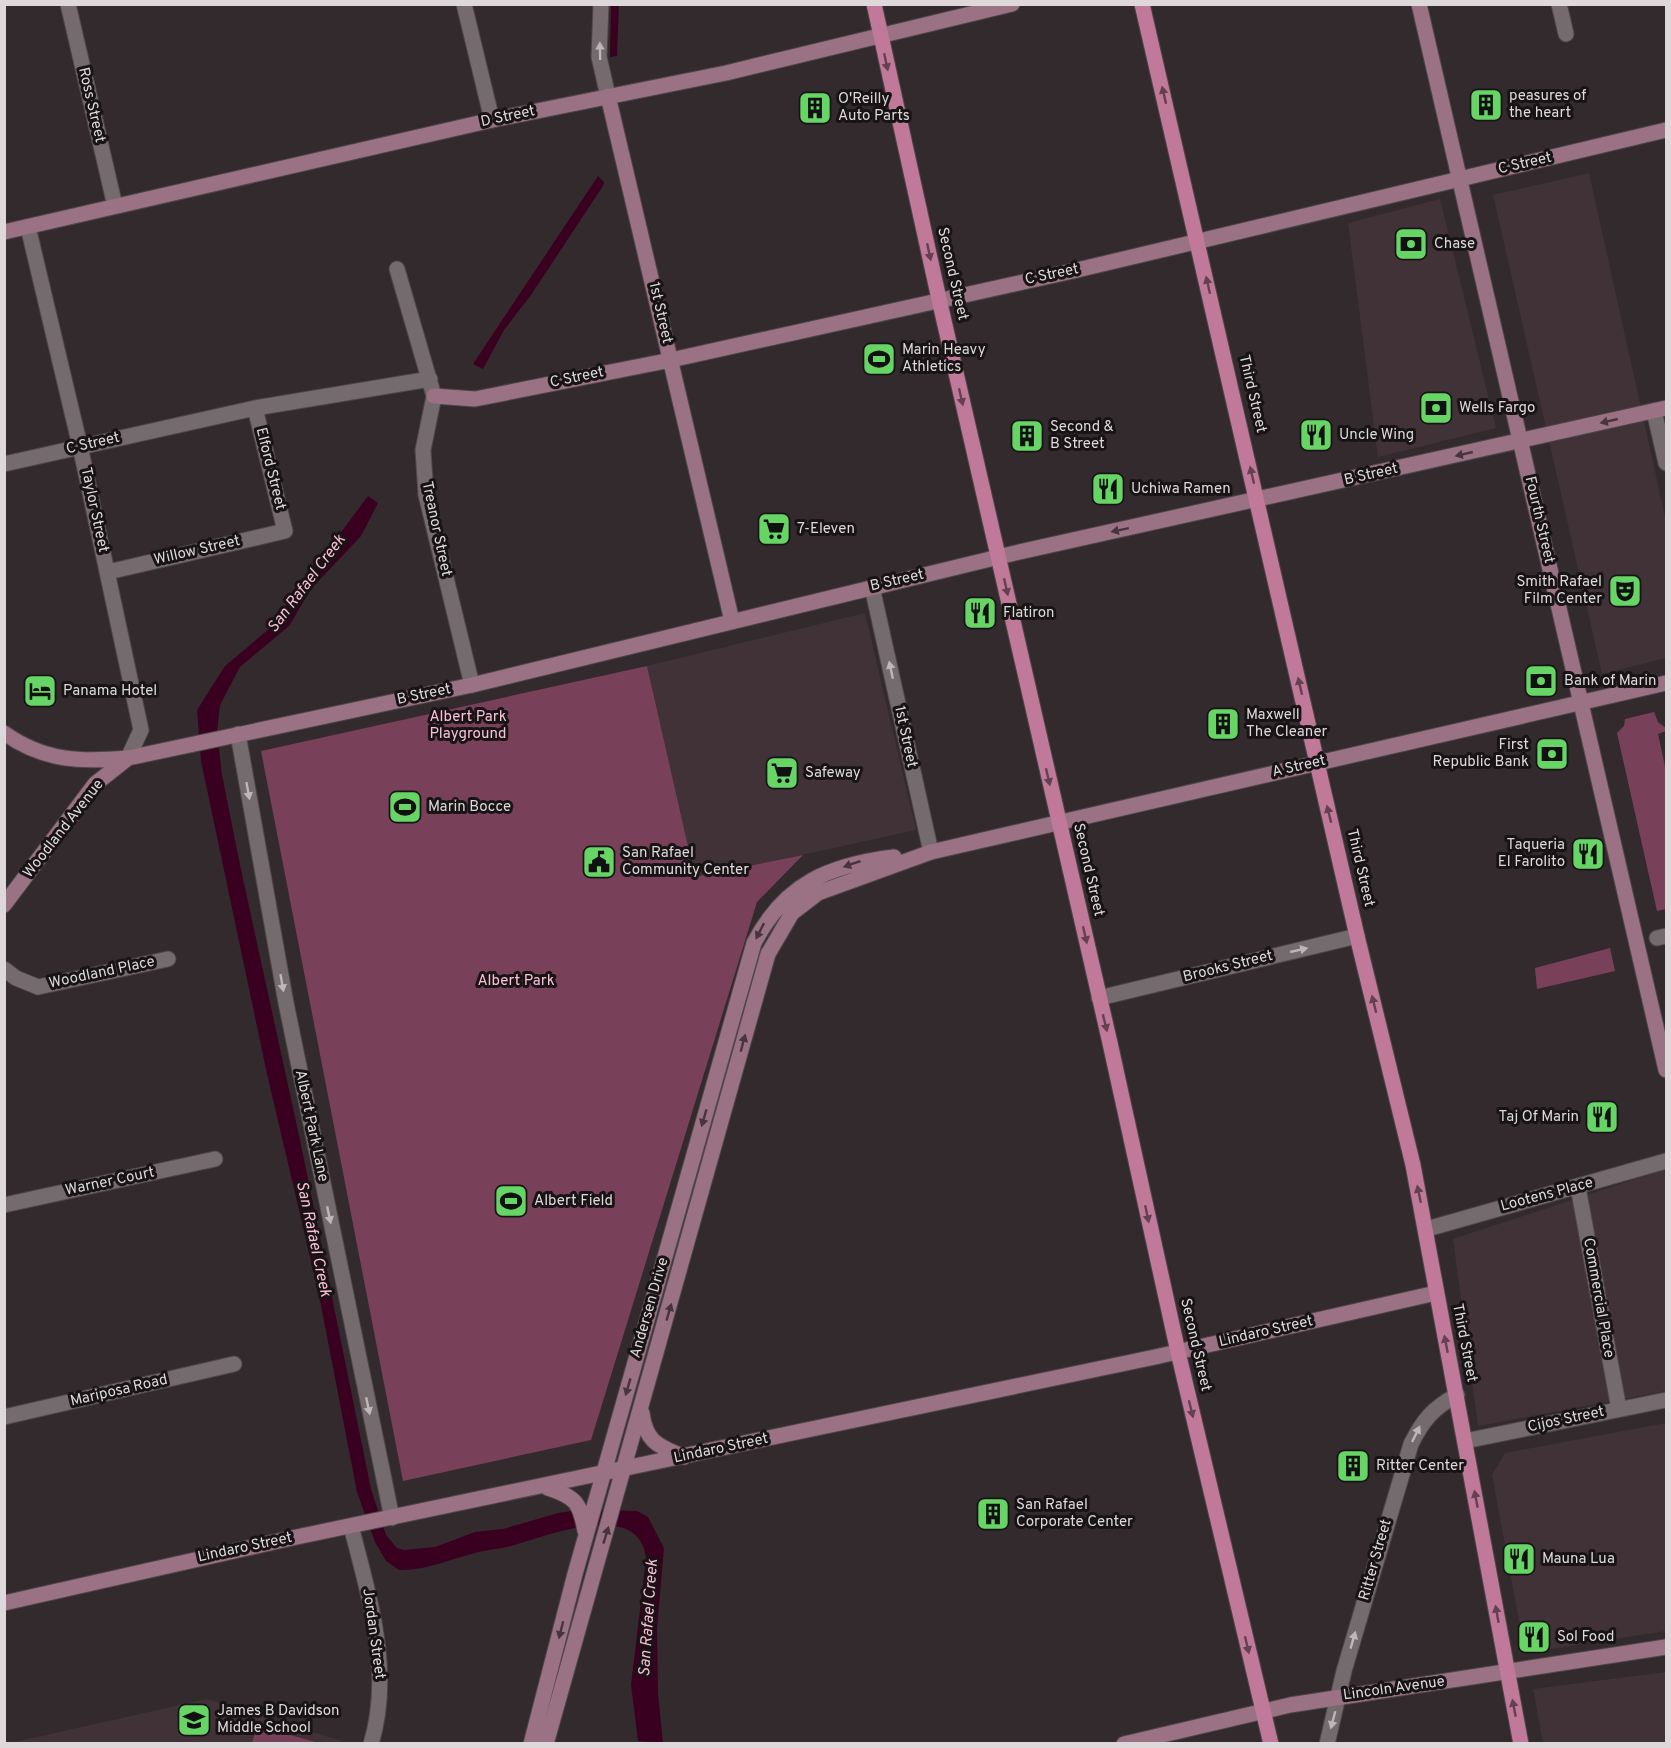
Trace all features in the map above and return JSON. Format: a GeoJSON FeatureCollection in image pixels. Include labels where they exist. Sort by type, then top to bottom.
{"type":"FeatureCollection","features":[{"type":"Feature","properties":{"kind":"main road","name":"Second Street"},"geometry":{"type":"LineString","coordinates":[[873,4],[1178,1352],[1271,1743]]}},
{"type":"Feature","properties":{"kind":"main road","name":"Third Street"},"geometry":{"type":"LineString","coordinates":[[1142,4],[1427,1229],[1436,1293],[1521,1743]]}},
{"type":"Feature","properties":{"kind":"street","name":"Ross Street"},"geometry":{"type":"LineString","coordinates":[[68,4],[115,207]]}},
{"type":"Feature","properties":{"kind":"street"},"geometry":{"type":"LineString","coordinates":[[464,4],[492,120]]}},
{"type":"Feature","properties":{"kind":"street","name":"1st Street"},"geometry":{"type":"LineString","coordinates":[[601,4],[599,57],[732,621]]}},
{"type":"Feature","properties":{"kind":"street","name":"D Street"},"geometry":{"type":"LineString","coordinates":[[4,232],[492,120],[726,73],[1012,4]]}},
{"type":"Feature","properties":{"kind":"street","name":"Fourth Street"},"geometry":{"type":"LineString","coordinates":[[1419,4],[1666,1070]]}},
{"type":"Feature","properties":{"kind":"street"},"geometry":{"type":"LineString","coordinates":[[1559,4],[1566,34]]}},
{"type":"Feature","properties":{"kind":"street","name":"C Street"},"geometry":{"type":"LineString","coordinates":[[434,396],[474,399],[671,360],[1198,242],[1666,130]]}},
{"type":"Feature","properties":{"kind":"street","name":"Taylor Street"},"geometry":{"type":"LineString","coordinates":[[28,227],[80,446],[141,730],[128,758]]}},
{"type":"Feature","properties":{"kind":"street","name":"Treanor Street"},"geometry":{"type":"LineString","coordinates":[[397,269],[434,396],[423,450],[426,495],[472,685]]}},
{"type":"Feature","properties":{"kind":"street","name":"C Street"},"geometry":{"type":"LineString","coordinates":[[4,464],[255,408],[430,379]]}},
{"type":"Feature","properties":{"kind":"street","name":"Elford Street"},"geometry":{"type":"LineString","coordinates":[[255,408],[285,531]]}},
{"type":"Feature","properties":{"kind":"street"},"geometry":{"type":"LineString","coordinates":[[1660,410],[1666,463]]}},
{"type":"Feature","properties":{"kind":"street","name":"B Street"},"geometry":{"type":"LineString","coordinates":[[4,734],[20,744],[57,757],[84,762],[128,758],[472,685],[999,557],[1660,410]]}},
{"type":"Feature","properties":{"kind":"street","name":"Willow Street"},"geometry":{"type":"LineString","coordinates":[[108,572],[285,531]]}},
{"type":"Feature","properties":{"kind":"street","name":"1st Street"},"geometry":{"type":"LineString","coordinates":[[872,587],[931,852]]}},
{"type":"Feature","properties":{"kind":"street","name":"A Street"},"geometry":{"type":"LineString","coordinates":[[798,888],[813,879],[862,861],[931,852],[1666,684]]}},
{"type":"Feature","properties":{"kind":"street","name":"Albert Park Lane"},"geometry":{"type":"LineString","coordinates":[[238,734],[285,1003],[389,1518]]}},
{"type":"Feature","properties":{"kind":"street","name":"Woodland Avenue"},"geometry":{"type":"LineString","coordinates":[[4,905],[95,784],[128,758]]}},
{"type":"Feature","properties":{"kind":"street","name":"A Street"},"geometry":{"type":"LineString","coordinates":[[806,901],[834,886],[931,852]]}},
{"type":"Feature","properties":{"kind":"street","name":"Andersen Drive"},"geometry":{"type":"LineString","coordinates":[[531,1743],[595,1501],[754,943],[766,920],[784,898],[798,888]]}},
{"type":"Feature","properties":{"kind":"street","name":"Andersen Drive"},"geometry":{"type":"LineString","coordinates":[[546,1743],[625,1470],[768,954],[792,913],[806,901]]}},
{"type":"Feature","properties":{"kind":"street","name":"Brooks Street"},"geometry":{"type":"LineString","coordinates":[[1099,998],[1357,936]]}},
{"type":"Feature","properties":{"kind":"street","name":"Woodland Place"},"geometry":{"type":"LineString","coordinates":[[4,969],[16,978],[38,987],[168,959]]}},
{"type":"Feature","properties":{"kind":"street","name":"Warner Court"},"geometry":{"type":"LineString","coordinates":[[4,1205],[215,1159]]}},
{"type":"Feature","properties":{"kind":"street","name":"Lootens Place"},"geometry":{"type":"LineString","coordinates":[[1427,1229],[1666,1161]]}},
{"type":"Feature","properties":{"kind":"street","name":"Commercial Place"},"geometry":{"type":"LineString","coordinates":[[1578,1187],[1619,1409]]}},
{"type":"Feature","properties":{"kind":"street","name":"Lindaro Street"},"geometry":{"type":"LineString","coordinates":[[4,1603],[356,1525],[1178,1352],[1436,1293]]}},
{"type":"Feature","properties":{"kind":"street","name":"Mariposa Road"},"geometry":{"type":"LineString","coordinates":[[4,1417],[234,1364]]}},
{"type":"Feature","properties":{"kind":"street","name":"Ritter Street"},"geometry":{"type":"LineString","coordinates":[[1327,1743],[1348,1657],[1411,1444],[1423,1420],[1436,1407],[1456,1395]]}},
{"type":"Feature","properties":{"kind":"street","name":"Cijos Street"},"geometry":{"type":"LineString","coordinates":[[1465,1441],[1666,1400]]}},
{"type":"Feature","properties":{"kind":"street"},"geometry":{"type":"LineString","coordinates":[[641,1411],[644,1429],[649,1437],[659,1446],[684,1457]]}},
{"type":"Feature","properties":{"kind":"street"},"geometry":{"type":"LineString","coordinates":[[545,1487],[566,1493],[580,1508],[586,1534]]}},
{"type":"Feature","properties":{"kind":"street","name":"Jordan Street"},"geometry":{"type":"LineString","coordinates":[[356,1525],[373,1611],[381,1675],[371,1743]]}},
{"type":"Feature","properties":{"kind":"street","name":"Lincoln Avenue"},"geometry":{"type":"LineString","coordinates":[[1124,1743],[1263,1711],[1339,1697],[1666,1647]]}},
{"type":"Feature","properties":{"kind":"shaded area"},"geometry":{"type":"Polygon","coordinates":[[[1589,173],[1666,521],[1666,658],[1602,674],[1493,195],[1589,173]]]}},
{"type":"Feature","properties":{"kind":"shaded area"},"geometry":{"type":"Polygon","coordinates":[[[1440,199],[1496,428],[1378,457],[1348,223],[1440,199]]]}},
{"type":"Feature","properties":{"kind":"shaded area"},"geometry":{"type":"Polygon","coordinates":[[[865,613],[916,830],[695,878],[647,666],[865,613]]]}},
{"type":"Feature","properties":{"kind":"shaded area"},"geometry":{"type":"Polygon","coordinates":[[[1666,1169],[1666,1391],[1478,1426],[1453,1239],[1666,1169]]]}},
{"type":"Feature","properties":{"kind":"shaded area"},"geometry":{"type":"Polygon","coordinates":[[[1666,1423],[1666,1631],[1525,1653],[1492,1475],[1505,1453],[1666,1423]]]}},
{"type":"Feature","properties":{"kind":"shaded area"},"geometry":{"type":"Polygon","coordinates":[[[1666,1672],[1666,1743],[1543,1743],[1533,1689],[1666,1672]]]}},
{"type":"Feature","properties":{"kind":"shaded area","name":"James B Davidson Middle School"},"geometry":{"type":"Polygon","coordinates":[[[207,1699],[351,1744],[5,1744],[207,1699]]]}},
{"type":"Feature","properties":{"kind":"green space","name":"Albert Park"},"geometry":{"type":"Polygon","coordinates":[[[647,666],[695,877],[803,855],[757,902],[591,1440],[403,1481],[261,751],[647,666]]]}},
{"type":"Feature","properties":{"kind":"green space"},"geometry":{"type":"Polygon","coordinates":[[[1654,712],[1658,722],[1666,728],[1666,731],[1658,734],[1666,771],[1666,909],[1657,911],[1617,733],[1624,726],[1625,719],[1654,712]]]}},
{"type":"Feature","properties":{"kind":"green space"},"geometry":{"type":"Polygon","coordinates":[[[1610,948],[1615,971],[1537,989],[1535,968],[1610,948]]]}},
{"type":"Feature","properties":{"kind":"green space"},"geometry":{"type":"Polygon","coordinates":[[[257,1726],[319,1743],[252,1743],[257,1726]]]}},
{"type":"Feature","properties":{"kind":"water"},"geometry":{"type":"Polygon","coordinates":[[[611,5],[619,5],[617,56],[610,57],[611,5]]]}},
{"type":"Feature","properties":{"kind":"water"},"geometry":{"type":"Polygon","coordinates":[[[598,176],[604,182],[603,186],[531,295],[504,330],[483,369],[473,364],[598,176]]]}},
{"type":"Feature","properties":{"kind":"water","name":"San Rafael Creek"},"geometry":{"type":"Polygon","coordinates":[[[368,496],[378,503],[361,536],[311,589],[289,626],[240,667],[220,705],[217,732],[222,775],[240,865],[300,1140],[371,1489],[386,1535],[397,1548],[404,1550],[435,1547],[475,1532],[503,1529],[558,1513],[585,1509],[637,1511],[648,1517],[664,1548],[657,1629],[658,1693],[663,1743],[638,1741],[631,1685],[646,1559],[640,1540],[627,1530],[610,1525],[589,1526],[429,1566],[399,1570],[386,1561],[375,1542],[357,1492],[319,1295],[267,1074],[201,761],[197,710],[225,666],[269,629],[368,496]]]}},
{"type":"Feature","properties":{"kind":"place","name":"peasures of the heart"},"geometry":{"type":"Point","coordinates":[1486,105]}},
{"type":"Feature","properties":{"kind":"place","name":"O'Reilly Auto Parts"},"geometry":{"type":"Point","coordinates":[815,108]}},
{"type":"Feature","properties":{"kind":"place","name":"Chase"},"geometry":{"type":"Point","coordinates":[1411,244]}},
{"type":"Feature","properties":{"kind":"place","name":"Marin Heavy Athletics"},"geometry":{"type":"Point","coordinates":[879,359]}},
{"type":"Feature","properties":{"kind":"place","name":"Wells Fargo"},"geometry":{"type":"Point","coordinates":[1436,408]}},
{"type":"Feature","properties":{"kind":"place","name":"Uncle Wing"},"geometry":{"type":"Point","coordinates":[1316,435]}},
{"type":"Feature","properties":{"kind":"place","name":"Second & B Street"},"geometry":{"type":"Point","coordinates":[1027,436]}},
{"type":"Feature","properties":{"kind":"place","name":"Uchiwa Ramen"},"geometry":{"type":"Point","coordinates":[1108,489]}},
{"type":"Feature","properties":{"kind":"place","name":"7-Eleven"},"geometry":{"type":"Point","coordinates":[774,529]}},
{"type":"Feature","properties":{"kind":"place","name":"Smith Rafael Film Center"},"geometry":{"type":"Point","coordinates":[1625,591]}},
{"type":"Feature","properties":{"kind":"place","name":"Flatiron"},"geometry":{"type":"Point","coordinates":[980,613]}},
{"type":"Feature","properties":{"kind":"place","name":"Bank of Marin"},"geometry":{"type":"Point","coordinates":[1541,681]}},
{"type":"Feature","properties":{"kind":"place","name":"Panama Hotel"},"geometry":{"type":"Point","coordinates":[40,691]}},
{"type":"Feature","properties":{"kind":"place","name":"Maxwell The Cleaner"},"geometry":{"type":"Point","coordinates":[1223,724]}},
{"type":"Feature","properties":{"kind":"place","name":"First Republic Bank"},"geometry":{"type":"Point","coordinates":[1552,754]}},
{"type":"Feature","properties":{"kind":"place","name":"Safeway"},"geometry":{"type":"Point","coordinates":[782,773]}},
{"type":"Feature","properties":{"kind":"place","name":"Marin Bocce"},"geometry":{"type":"Point","coordinates":[405,807]}},
{"type":"Feature","properties":{"kind":"place","name":"Taqueria El Farolito"},"geometry":{"type":"Point","coordinates":[1588,854]}},
{"type":"Feature","properties":{"kind":"place","name":"San Rafael Community Center"},"geometry":{"type":"Point","coordinates":[599,862]}},
{"type":"Feature","properties":{"kind":"place","name":"Taj Of Marin"},"geometry":{"type":"Point","coordinates":[1602,1117]}},
{"type":"Feature","properties":{"kind":"place","name":"Albert Field"},"geometry":{"type":"Point","coordinates":[511,1201]}},
{"type":"Feature","properties":{"kind":"place","name":"Ritter Center"},"geometry":{"type":"Point","coordinates":[1353,1466]}},
{"type":"Feature","properties":{"kind":"place","name":"San Rafael Corporate Center"},"geometry":{"type":"Point","coordinates":[993,1514]}},
{"type":"Feature","properties":{"kind":"place","name":"Mauna Lua"},"geometry":{"type":"Point","coordinates":[1519,1559]}},
{"type":"Feature","properties":{"kind":"place","name":"Sol Food"},"geometry":{"type":"Point","coordinates":[1534,1637]}},
{"type":"Feature","properties":{"kind":"place","name":"James B Davidson Middle School"},"geometry":{"type":"Point","coordinates":[194,1720]}},
{"type":"Feature","properties":{"kind":"park label","name":"Albert Park Playground"},"geometry":{"type":"Point","coordinates":[468,726]}}]}
